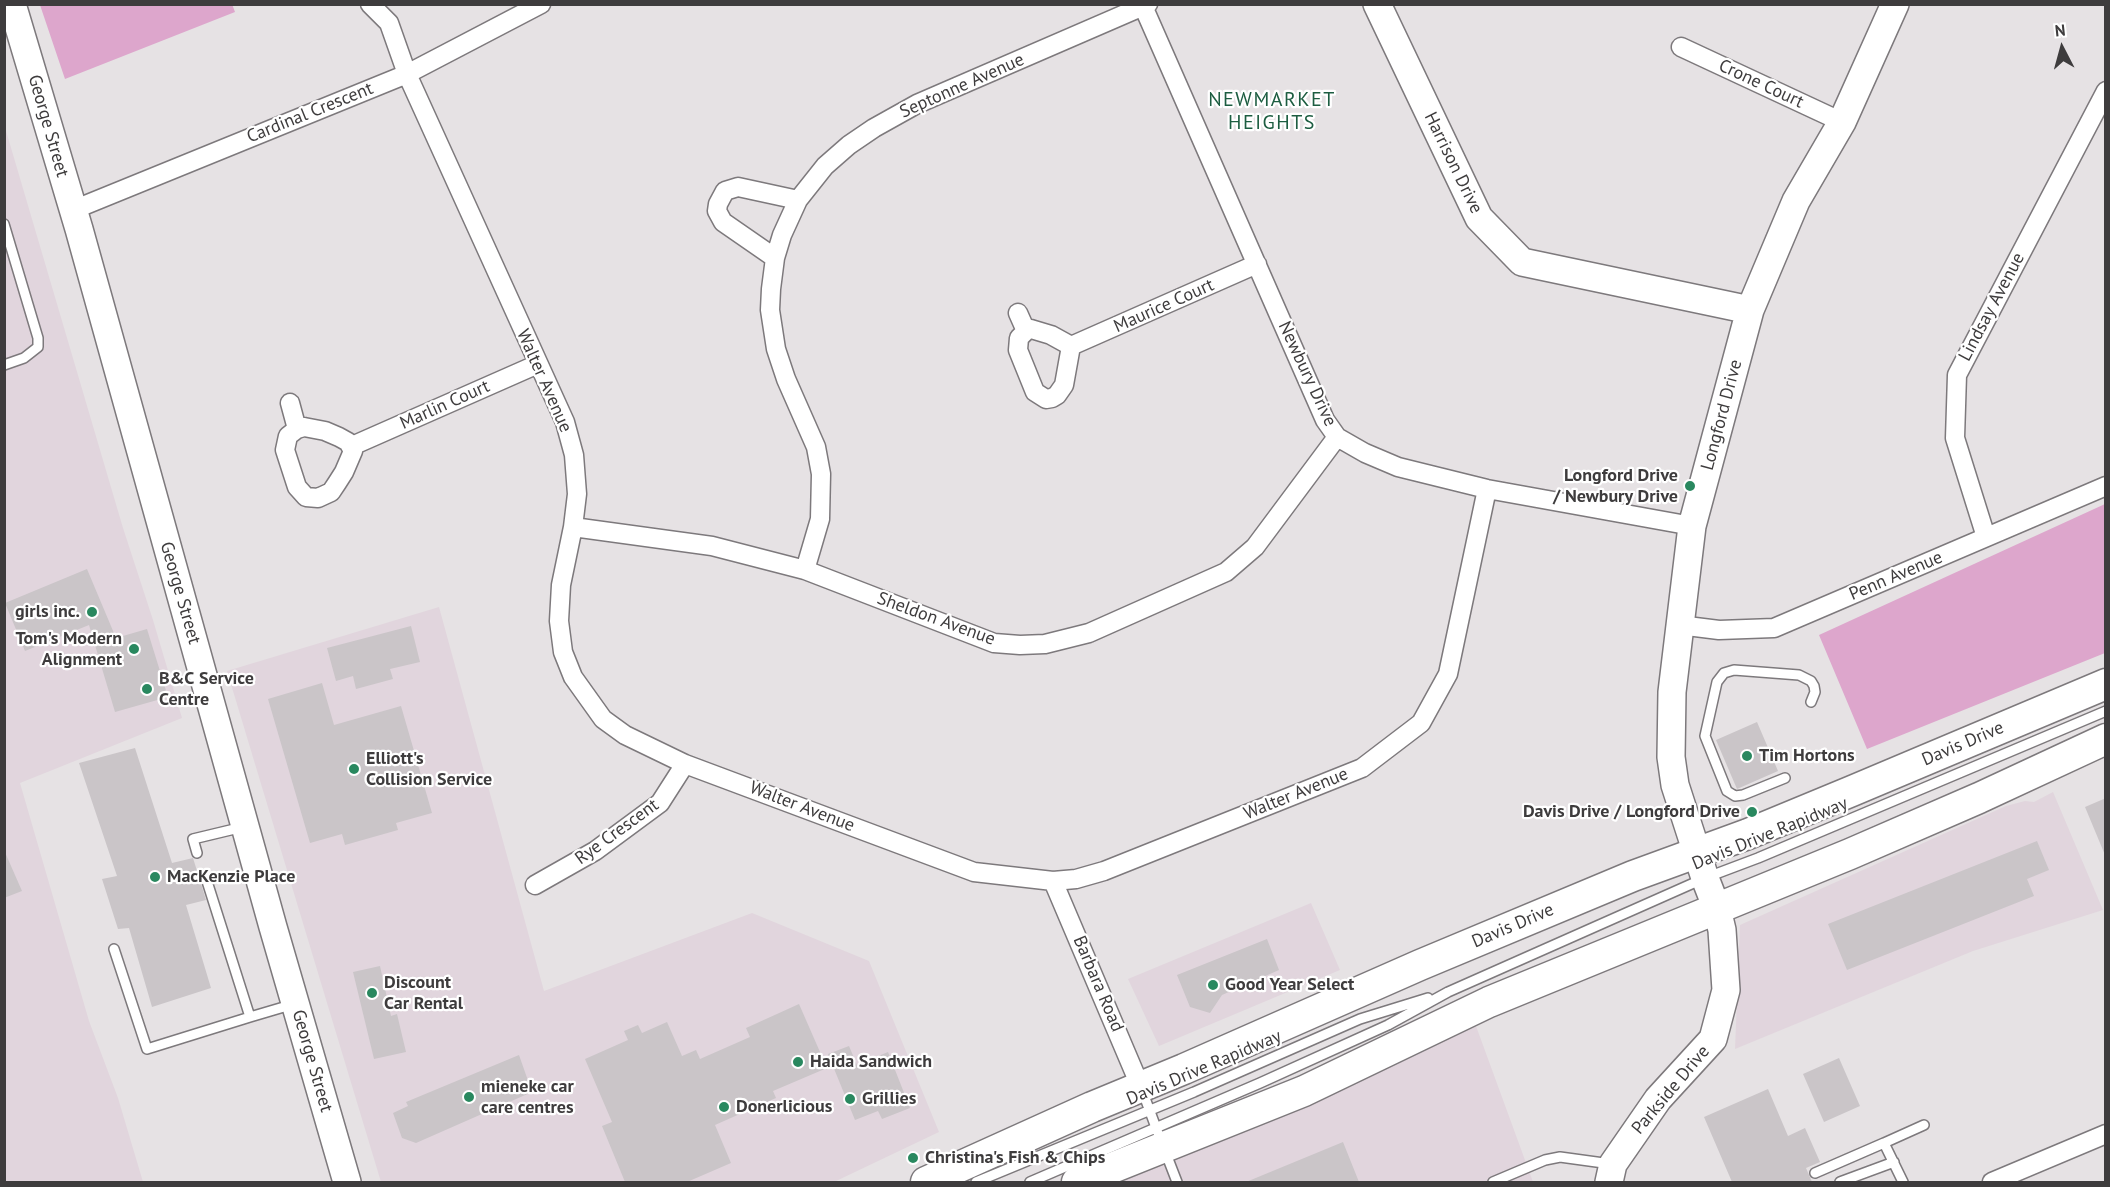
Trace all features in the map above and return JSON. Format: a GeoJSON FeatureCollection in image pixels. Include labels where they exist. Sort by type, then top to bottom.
{"type":"FeatureCollection","features":[{"type":"Feature","properties":{"kind":"main road","name":"George Street"},"geometry":{"type":"LineString","coordinates":[[12,4],[73,210],[245,827],[347,1182]]}},
{"type":"Feature","properties":{"kind":"main road","name":"Harrison Drive"},"geometry":{"type":"LineString","coordinates":[[1377,4],[1479,218],[1522,262],[1750,310]]}},
{"type":"Feature","properties":{"kind":"main road","name":"Longford Drive"},"geometry":{"type":"LineString","coordinates":[[1701,866],[1675,785],[1671,757],[1672,692],[1692,526],[1750,310],[1796,201],[1842,122],[1895,4]]}},
{"type":"Feature","properties":{"kind":"main road","name":"Davis Drive"},"geometry":{"type":"LineString","coordinates":[[926,1182],[1092,1107],[1145,1099],[1452,952],[1633,876],[1701,866],[1852,792],[2106,684]]}},
{"type":"Feature","properties":{"kind":"main road"},"geometry":{"type":"LineString","coordinates":[[1077,1182],[1160,1139],[1304,1091],[1489,1002],[1883,840],[2106,739]]}},
{"type":"Feature","properties":{"kind":"main road","name":"Parkside Drive"},"geometry":{"type":"LineString","coordinates":[[1611,1173],[1658,1099],[1713,1039],[1726,990],[1722,930],[1701,866]]}},
{"type":"Feature","properties":{"kind":"street","name":"Walter Avenue"},"geometry":{"type":"LineString","coordinates":[[370,4],[389,23],[407,74],[566,422],[574,455],[577,494],[561,585],[559,621],[563,652],[573,677],[603,719],[625,735],[685,764],[974,872],[1053,880],[1076,879],[1104,871],[1362,768],[1421,723],[1449,674],[1487,489]]}},
{"type":"Feature","properties":{"kind":"street","name":"Cardinal Crescent"},"geometry":{"type":"LineString","coordinates":[[73,210],[407,74],[541,4]]}},
{"type":"Feature","properties":{"kind":"street","name":"Septonne Avenue"},"geometry":{"type":"LineString","coordinates":[[805,570],[820,519],[821,474],[816,447],[786,379],[776,349],[770,310],[775,258],[782,235],[798,200],[825,166],[849,145],[874,128],[917,104],[1145,5]]}},
{"type":"Feature","properties":{"kind":"street","name":"Newbury Drive"},"geometry":{"type":"LineString","coordinates":[[1145,5],[1325,420],[1338,437],[1365,453],[1398,467],[1487,489],[1692,526]]}},
{"type":"Feature","properties":{"kind":"street","name":"Crone Court"},"geometry":{"type":"LineString","coordinates":[[1681,47],[1842,122]]}},
{"type":"Feature","properties":{"kind":"street","name":"Lindsay Avenue"},"geometry":{"type":"LineString","coordinates":[[1986,537],[1955,438],[1957,375],[2106,91]]}},
{"type":"Feature","properties":{"kind":"street"},"geometry":{"type":"LineString","coordinates":[[775,258],[723,222],[717,211],[718,204],[725,191],[738,187],[798,200]]}},
{"type":"Feature","properties":{"kind":"street","name":"Maurice Court"},"geometry":{"type":"LineString","coordinates":[[1071,346],[1257,264]]}},
{"type":"Feature","properties":{"kind":"street"},"geometry":{"type":"LineString","coordinates":[[1018,313],[1026,331]]}},
{"type":"Feature","properties":{"kind":"street"},"geometry":{"type":"LineString","coordinates":[[1026,331],[1041,331],[1071,346],[1064,385],[1058,395],[1046,399],[1035,392],[1018,350],[1019,338],[1026,331]]}},
{"type":"Feature","properties":{"kind":"street","name":"Marlin Court"},"geometry":{"type":"LineString","coordinates":[[352,446],[538,364]]}},
{"type":"Feature","properties":{"kind":"street"},"geometry":{"type":"LineString","coordinates":[[290,403],[297,429]]}},
{"type":"Feature","properties":{"kind":"street"},"geometry":{"type":"LineString","coordinates":[[313,428],[325,431],[352,446],[353,451],[349,462],[331,492],[318,498],[306,497],[297,488],[285,450],[288,436],[297,429],[313,428]]}},
{"type":"Feature","properties":{"kind":"street","name":"Sheldon Avenue"},"geometry":{"type":"LineString","coordinates":[[573,527],[712,546],[805,570],[994,643],[1020,645],[1066,640],[1126,618],[1226,572],[1255,547],[1338,437]]}},
{"type":"Feature","properties":{"kind":"street","name":"Penn Avenue"},"geometry":{"type":"LineString","coordinates":[[1679,625],[1719,630],[1774,628],[2106,486]]}},
{"type":"Feature","properties":{"kind":"street","name":"Rye Crescent"},"geometry":{"type":"LineString","coordinates":[[535,885],[595,852],[660,803],[685,764]]}},
{"type":"Feature","properties":{"kind":"street","name":"Barbara Road"},"geometry":{"type":"LineString","coordinates":[[1053,880],[1145,1099]]}},
{"type":"Feature","properties":{"kind":"street"},"geometry":{"type":"LineString","coordinates":[[1992,1182],[2106,1134]]}},
{"type":"Feature","properties":{"kind":"lane"},"geometry":{"type":"LineString","coordinates":[[4,224],[38,338],[38,347],[24,358],[4,365]]}},
{"type":"Feature","properties":{"kind":"lane"},"geometry":{"type":"LineString","coordinates":[[1785,778],[1743,795],[1735,796],[1727,790],[1706,739],[1718,681],[1724,673],[1734,670],[1799,675],[1811,681],[1814,686],[1815,692],[1811,702]]}},
{"type":"Feature","properties":{"kind":"lane","name":"Davis Drive Rapidway"},"geometry":{"type":"LineString","coordinates":[[1030,1182],[1160,1139],[1701,866],[1758,858],[2106,711]]}},
{"type":"Feature","properties":{"kind":"lane"},"geometry":{"type":"LineString","coordinates":[[198,853],[193,840],[245,827]]}},
{"type":"Feature","properties":{"kind":"lane"},"geometry":{"type":"LineString","coordinates":[[205,875],[250,1017]]}},
{"type":"Feature","properties":{"kind":"lane"},"geometry":{"type":"LineString","coordinates":[[114,949],[147,1049],[296,1004]]}},
{"type":"Feature","properties":{"kind":"lane","name":"Davis Drive Rapidway"},"geometry":{"type":"LineString","coordinates":[[976,1182],[1145,1099],[1360,1019],[1448,992]]}},
{"type":"Feature","properties":{"kind":"lane"},"geometry":{"type":"LineString","coordinates":[[1145,1099],[1177,1182]]}},
{"type":"Feature","properties":{"kind":"lane"},"geometry":{"type":"LineString","coordinates":[[1815,1173],[1924,1125]]}},
{"type":"Feature","properties":{"kind":"lane"},"geometry":{"type":"LineString","coordinates":[[1884,1143],[1903,1182]]}},
{"type":"Feature","properties":{"kind":"lane"},"geometry":{"type":"LineString","coordinates":[[1493,1182],[1545,1160],[1560,1157],[1611,1173]]}},
{"type":"Feature","properties":{"kind":"lane"},"geometry":{"type":"LineString","coordinates":[[1840,1182],[1894,1162]]}},
{"type":"Feature","properties":{"kind":"shaded area"},"geometry":{"type":"Polygon","coordinates":[[[232,4],[235,12],[65,79],[40,5],[232,4]]]}},
{"type":"Feature","properties":{"kind":"shaded area"},"geometry":{"type":"Polygon","coordinates":[[[4,124],[123,528],[182,718],[20,783],[89,1021],[118,1098],[143,1182],[5,1182],[4,124]]]}},
{"type":"Feature","properties":{"kind":"shaded area"},"geometry":{"type":"Polygon","coordinates":[[[2105,504],[2105,653],[1867,749],[1819,635],[2105,504]]]}},
{"type":"Feature","properties":{"kind":"shaded area"},"geometry":{"type":"Polygon","coordinates":[[[439,607],[544,991],[752,913],[869,961],[939,1132],[834,1182],[381,1182],[227,671],[439,607]]]}},
{"type":"Feature","properties":{"kind":"shaded area"},"geometry":{"type":"Polygon","coordinates":[[[2053,792],[2103,910],[1973,951],[1735,1049],[1740,925],[2006,806],[2025,801],[2034,802],[2053,792]]]}},
{"type":"Feature","properties":{"kind":"shaded area"},"geometry":{"type":"Polygon","coordinates":[[[1311,903],[1340,970],[1159,1046],[1128,979],[1311,903]]]}},
{"type":"Feature","properties":{"kind":"shaded area"},"geometry":{"type":"Polygon","coordinates":[[[1476,1026],[1533,1182],[1106,1182],[1476,1026]]]}},
{"type":"Feature","properties":{"kind":"building"},"geometry":{"type":"Polygon","coordinates":[[[87,569],[116,638],[147,629],[168,697],[115,712],[89,625],[25,651],[5,603],[87,569]]]}},
{"type":"Feature","properties":{"kind":"building"},"geometry":{"type":"Polygon","coordinates":[[[411,626],[420,662],[390,669],[393,679],[356,689],[353,676],[336,681],[327,648],[411,626]]]}},
{"type":"Feature","properties":{"kind":"building","name":"Elliott's Collision Service"},"geometry":{"type":"Polygon","coordinates":[[[322,683],[334,725],[401,706],[432,813],[396,823],[398,830],[345,845],[342,834],[310,843],[268,699],[322,683]]]}},
{"type":"Feature","properties":{"kind":"building","name":"Tim Hortons"},"geometry":{"type":"Polygon","coordinates":[[[1757,722],[1778,771],[1737,789],[1716,740],[1757,722]]]}},
{"type":"Feature","properties":{"kind":"building","name":"MacKenzie Place"},"geometry":{"type":"Polygon","coordinates":[[[135,748],[172,863],[193,858],[206,900],[186,905],[211,988],[152,1007],[129,928],[118,929],[102,879],[117,876],[79,763],[135,748]]]}},
{"type":"Feature","properties":{"kind":"building"},"geometry":{"type":"Polygon","coordinates":[[[2106,798],[2106,855],[2105,855],[2085,807],[2106,798]]]}},
{"type":"Feature","properties":{"kind":"building"},"geometry":{"type":"Polygon","coordinates":[[[2037,841],[2049,870],[2027,879],[2034,896],[1847,970],[1828,924],[2037,841]]]}},
{"type":"Feature","properties":{"kind":"building"},"geometry":{"type":"Polygon","coordinates":[[[4,850],[22,891],[4,898],[4,850]]]}},
{"type":"Feature","properties":{"kind":"building","name":"Good Year Select"},"geometry":{"type":"Polygon","coordinates":[[[1267,939],[1279,970],[1222,995],[1210,1013],[1190,1007],[1177,975],[1267,939]]]}},
{"type":"Feature","properties":{"kind":"building","name":"Discount Car Rental"},"geometry":{"type":"Polygon","coordinates":[[[380,966],[391,1016],[397,1014],[406,1052],[374,1059],[353,972],[380,966]]]}},
{"type":"Feature","properties":{"kind":"building"},"geometry":{"type":"Polygon","coordinates":[[[799,1004],[827,1068],[773,1091],[776,1098],[715,1125],[731,1163],[687,1182],[625,1182],[602,1126],[612,1122],[585,1059],[628,1040],[624,1031],[638,1025],[642,1033],[667,1022],[682,1056],[696,1050],[700,1059],[750,1037],[746,1028],[799,1004]]]}},
{"type":"Feature","properties":{"kind":"building"},"geometry":{"type":"Polygon","coordinates":[[[849,1046],[857,1065],[888,1052],[910,1108],[882,1119],[878,1111],[855,1120],[828,1054],[849,1046]]]}},
{"type":"Feature","properties":{"kind":"building","name":"mieneke car care centres"},"geometry":{"type":"Polygon","coordinates":[[[519,1055],[532,1092],[416,1143],[402,1138],[393,1113],[408,1106],[406,1102],[519,1055]]]}},
{"type":"Feature","properties":{"kind":"building"},"geometry":{"type":"Polygon","coordinates":[[[1839,1058],[1860,1106],[1824,1122],[1803,1074],[1839,1058]]]}},
{"type":"Feature","properties":{"kind":"building"},"geometry":{"type":"Polygon","coordinates":[[[1768,1089],[1788,1136],[1805,1128],[1820,1162],[1806,1168],[1812,1182],[1732,1182],[1704,1117],[1768,1089]]]}},
{"type":"Feature","properties":{"kind":"building"},"geometry":{"type":"Polygon","coordinates":[[[1343,1142],[1359,1182],[1246,1182],[1343,1142]]]}},
{"type":"Feature","properties":{"kind":"place","name":"Longford Drive / Newbury Drive"},"geometry":{"type":"Point","coordinates":[1690,486]}},
{"type":"Feature","properties":{"kind":"place","name":"girls inc."},"geometry":{"type":"Point","coordinates":[92,612]}},
{"type":"Feature","properties":{"kind":"place","name":"Tom's Modern Alignment"},"geometry":{"type":"Point","coordinates":[134,649]}},
{"type":"Feature","properties":{"kind":"place","name":"B&C Service Centre"},"geometry":{"type":"Point","coordinates":[147,689]}},
{"type":"Feature","properties":{"kind":"place","name":"Tim Hortons"},"geometry":{"type":"Point","coordinates":[1747,756]}},
{"type":"Feature","properties":{"kind":"place","name":"Elliott's Collision Service"},"geometry":{"type":"Point","coordinates":[354,769]}},
{"type":"Feature","properties":{"kind":"place","name":"Davis Drive / Longford Drive"},"geometry":{"type":"Point","coordinates":[1752,812]}},
{"type":"Feature","properties":{"kind":"place","name":"MacKenzie Place"},"geometry":{"type":"Point","coordinates":[155,877]}},
{"type":"Feature","properties":{"kind":"place","name":"Good Year Select"},"geometry":{"type":"Point","coordinates":[1213,985]}},
{"type":"Feature","properties":{"kind":"place","name":"Discount Car Rental"},"geometry":{"type":"Point","coordinates":[372,993]}},
{"type":"Feature","properties":{"kind":"place","name":"Haida Sandwich"},"geometry":{"type":"Point","coordinates":[798,1062]}},
{"type":"Feature","properties":{"kind":"place","name":"mieneke car care centres"},"geometry":{"type":"Point","coordinates":[469,1097]}},
{"type":"Feature","properties":{"kind":"place","name":"Grillies"},"geometry":{"type":"Point","coordinates":[850,1099]}},
{"type":"Feature","properties":{"kind":"place","name":"Donerlicious"},"geometry":{"type":"Point","coordinates":[724,1107]}},
{"type":"Feature","properties":{"kind":"place","name":"Christina's Fish & Chips"},"geometry":{"type":"Point","coordinates":[913,1158]}},
{"type":"Feature","properties":{"kind":"district","name":"NEWMARKET HEIGHTS"},"geometry":{"type":"Point","coordinates":[1272,112]}}]}
